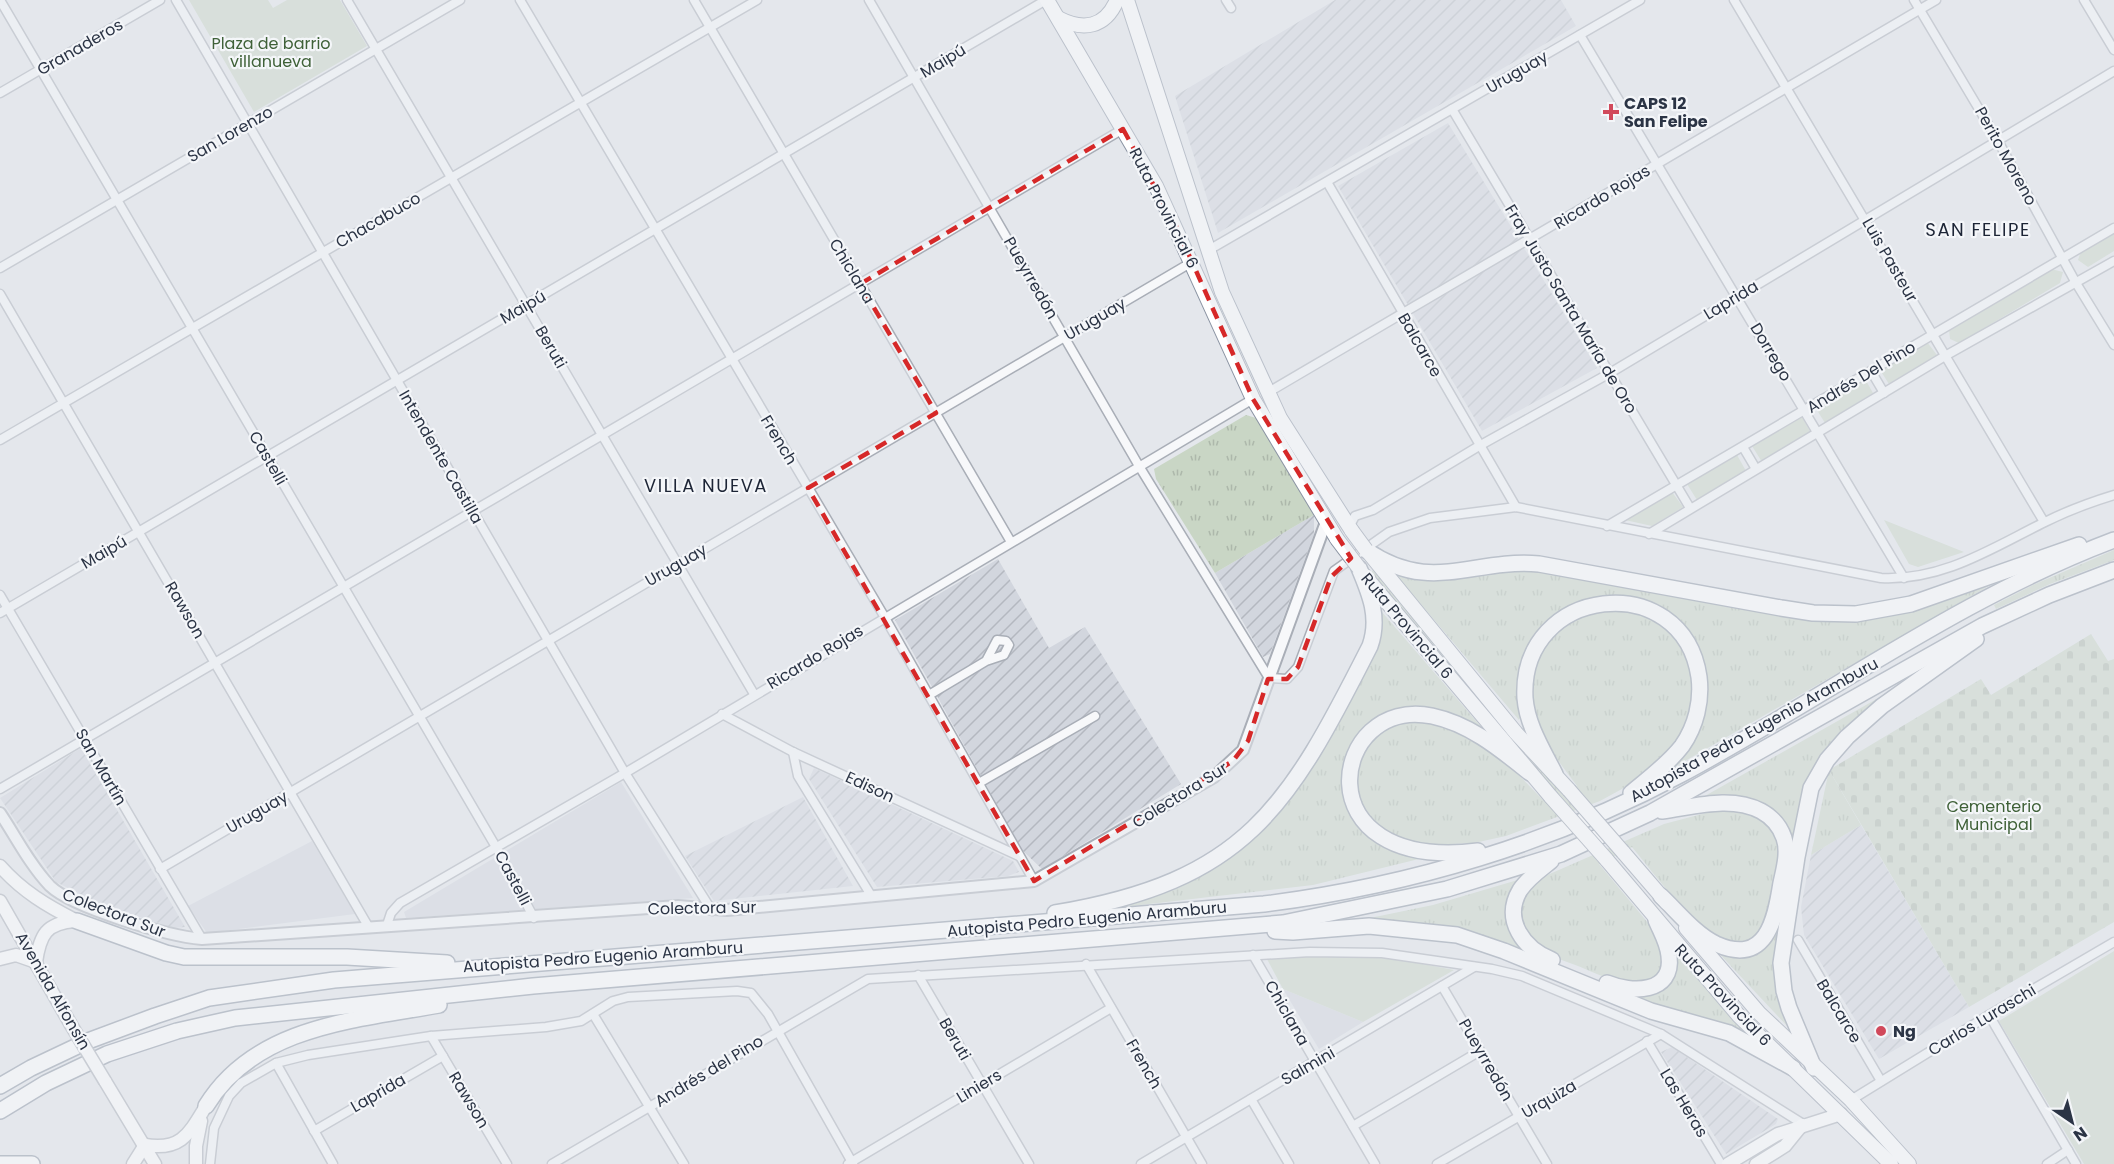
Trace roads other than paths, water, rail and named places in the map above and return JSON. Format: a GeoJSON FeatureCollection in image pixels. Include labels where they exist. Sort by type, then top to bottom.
{"type":"FeatureCollection","features":[{"type":"Feature","properties":{"kind":"highway","name":"Ruta Provincial 6"},"geometry":{"type":"LineString","coordinates":[[1047,0],[1156,186],[1254,399],[1337,539],[1363,574],[1530,773],[1733,1009],[1892,1164]]}},
{"type":"Feature","properties":{"kind":"highway"},"geometry":{"type":"LineString","coordinates":[[1058,18],[1080,26],[1099,24],[1107,18],[1117,0]]}},
{"type":"Feature","properties":{"kind":"highway","name":"Ruta Provincial 6"},"geometry":{"type":"LineString","coordinates":[[1127,0],[1166,114],[1207,251],[1222,292],[1267,393],[1295,444],[1366,550]]}},
{"type":"Feature","properties":{"kind":"highway"},"geometry":{"type":"LineString","coordinates":[[1366,550],[1382,563],[1407,571],[1432,574],[1496,564],[1539,564],[1781,609],[1813,613],[1856,614],[1911,604],[2029,561],[2114,535]]}},
{"type":"Feature","properties":{"kind":"highway","name":"Autopista Pedro Eugenio Aramburu"},"geometry":{"type":"LineString","coordinates":[[0,1086],[31,1068],[88,1041],[209,998],[334,980],[946,931],[1297,900],[1407,878],[1519,845],[1615,807],[1707,760],[1992,596],[2070,558],[2114,540]]}},
{"type":"Feature","properties":{"kind":"highway","name":"Ruta Provincial 6"},"geometry":{"type":"LineString","coordinates":[[1382,563],[1486,697],[1623,852],[1738,989],[1814,1068],[1851,1100],[1909,1164]]}},
{"type":"Feature","properties":{"kind":"highway","name":"Autopista Pedro Eugenio Aramburu"},"geometry":{"type":"LineString","coordinates":[[0,1111],[46,1083],[107,1054],[189,1029],[235,1018],[533,986],[1242,927],[1324,917],[1447,889],[1561,854],[1650,813],[1947,645],[2058,591],[2114,570]]}},
{"type":"Feature","properties":{"kind":"highway"},"geometry":{"type":"LineString","coordinates":[[946,931],[1123,900],[1190,874],[1212,862],[1245,836],[1264,819],[1299,776],[1327,730],[1371,646],[1375,616],[1363,574]]}},
{"type":"Feature","properties":{"kind":"highway"},"geometry":{"type":"LineString","coordinates":[[1814,1068],[1784,991],[1781,956],[1807,801],[1818,774],[1847,737],[1899,693],[1992,629],[2058,591]]}},
{"type":"Feature","properties":{"kind":"highway"},"geometry":{"type":"LineString","coordinates":[[1555,774],[1534,734],[1525,699],[1528,667],[1540,638],[1561,619],[1596,604],[1631,603],[1654,612],[1678,633],[1693,657],[1700,685],[1698,711],[1689,734],[1676,754],[1615,807]]}},
{"type":"Feature","properties":{"kind":"highway"},"geometry":{"type":"LineString","coordinates":[[1519,845],[1455,853],[1421,851],[1391,844],[1373,833],[1358,813],[1350,796],[1349,774],[1359,745],[1375,729],[1395,718],[1418,715],[1445,720],[1474,732],[1530,773]]}},
{"type":"Feature","properties":{"kind":"highway"},"geometry":{"type":"LineString","coordinates":[[1650,813],[1723,803],[1742,804],[1758,809],[1775,821],[1785,844],[1776,916],[1768,934],[1756,945],[1735,949],[1711,941],[1660,896]]}},
{"type":"Feature","properties":{"kind":"highway"},"geometry":{"type":"LineString","coordinates":[[1561,854],[1529,879],[1516,898],[1514,919],[1516,927],[1525,944],[1533,952],[1618,988],[1629,991],[1650,988],[1665,975],[1669,966],[1666,944],[1656,920]]}},
{"type":"Feature","properties":{"kind":"highway"},"geometry":{"type":"LineString","coordinates":[[77,921],[166,953],[184,957],[347,957],[436,961],[468,968]]}},
{"type":"Feature","properties":{"kind":"highway"},"geometry":{"type":"LineString","coordinates":[[1242,927],[1293,932],[1369,926],[1457,935],[1504,951],[1651,1011],[1729,1033],[1793,1068]]}},
{"type":"Feature","properties":{"kind":"highway"},"geometry":{"type":"LineString","coordinates":[[206,1106],[233,1072],[280,1040],[382,1015],[533,986]]}},
{"type":"Feature","properties":{"kind":"highway"},"geometry":{"type":"LineString","coordinates":[[0,1164],[32,1164]]}},
{"type":"Feature","properties":{"kind":"main road"},"geometry":{"type":"LineString","coordinates":[[0,866],[27,892],[77,921]]}},
{"type":"Feature","properties":{"kind":"main road","name":"Avenida Alfonsín"},"geometry":{"type":"LineString","coordinates":[[0,901],[155,1164]]}},
{"type":"Feature","properties":{"kind":"main road"},"geometry":{"type":"LineString","coordinates":[[0,959],[16,955],[36,962],[39,941],[44,934],[62,922],[77,921]]}},
{"type":"Feature","properties":{"kind":"main road"},"geometry":{"type":"LineString","coordinates":[[133,1164],[145,1145],[161,1148],[182,1140],[206,1106]]}},
{"type":"Feature","properties":{"kind":"main road"},"geometry":{"type":"LineString","coordinates":[[196,1164],[198,1131],[206,1106]]}},
{"type":"Feature","properties":{"kind":"main road"},"geometry":{"type":"LineString","coordinates":[[1728,1164],[1778,1134],[1803,1124],[1841,1114]]}},
{"type":"Feature","properties":{"kind":"main road"},"geometry":{"type":"LineString","coordinates":[[1756,1164],[1785,1146],[1803,1124]]}},
{"type":"Feature","properties":{"kind":"street","name":"Castelli"},"geometry":{"type":"LineString","coordinates":[[0,0],[420,716],[496,847],[534,918]]}},
{"type":"Feature","properties":{"kind":"street","name":"Granaderos"},"geometry":{"type":"LineString","coordinates":[[0,93],[160,0]]}},
{"type":"Feature","properties":{"kind":"street","name":"Intendente Castilla"},"geometry":{"type":"LineString","coordinates":[[176,0],[625,773],[712,911]]}},
{"type":"Feature","properties":{"kind":"street","name":"Beruti"},"geometry":{"type":"LineString","coordinates":[[347,0],[754,694]]}},
{"type":"Feature","properties":{"kind":"street","name":"San Lorenzo"},"geometry":{"type":"LineString","coordinates":[[0,268],[460,0]]}},
{"type":"Feature","properties":{"kind":"street","name":"French"},"geometry":{"type":"LineString","coordinates":[[520,0],[884,616],[1034,881]]}},
{"type":"Feature","properties":{"kind":"street","name":"Chiclana"},"geometry":{"type":"LineString","coordinates":[[694,0],[1011,542]]}},
{"type":"Feature","properties":{"kind":"street","name":"Chacabuco"},"geometry":{"type":"LineString","coordinates":[[0,440],[757,0]]}},
{"type":"Feature","properties":{"kind":"street","name":"Pueyrredón"},"geometry":{"type":"LineString","coordinates":[[869,0],[1139,466],[1269,678]]}},
{"type":"Feature","properties":{"kind":"street","name":"Maipú"},"geometry":{"type":"LineString","coordinates":[[4,611],[1047,0]]}},
{"type":"Feature","properties":{"kind":"street","name":"Uruguay"},"geometry":{"type":"LineString","coordinates":[[1207,251],[1640,0]]}},
{"type":"Feature","properties":{"kind":"street","name":"Luis Pasteur"},"geometry":{"type":"LineString","coordinates":[[1734,0],[1867,219],[2044,522]]}},
{"type":"Feature","properties":{"kind":"street","name":"Perito Moreno"},"geometry":{"type":"LineString","coordinates":[[1914,0],[1998,141],[2076,283],[2114,345]]}},
{"type":"Feature","properties":{"kind":"street","name":"Ricardo Rojas"},"geometry":{"type":"LineString","coordinates":[[1267,393],[1936,0]]}},
{"type":"Feature","properties":{"kind":"street"},"geometry":{"type":"LineString","coordinates":[[2084,0],[2114,50]]}},
{"type":"Feature","properties":{"kind":"street","name":"Dorrego"},"geometry":{"type":"LineString","coordinates":[[1580,35],[1738,296],[1904,578]]}},
{"type":"Feature","properties":{"kind":"street","name":"Laprida"},"geometry":{"type":"LineString","coordinates":[[1350,529],[1355,516],[1373,510],[1479,446],[1610,373],[2114,71]]}},
{"type":"Feature","properties":{"kind":"street","name":"Fray Justo Santa María de Oro"},"geometry":{"type":"LineString","coordinates":[[1452,109],[1690,508]]}},
{"type":"Feature","properties":{"kind":"street"},"geometry":{"type":"LineString","coordinates":[[0,789],[1123,129]]}},
{"type":"Feature","properties":{"kind":"street","name":"Balcarce"},"geometry":{"type":"LineString","coordinates":[[1327,182],[1516,507]]}},
{"type":"Feature","properties":{"kind":"street","name":"Andrés Del Pino"},"geometry":{"type":"LineString","coordinates":[[1607,526],[2114,228]]}},
{"type":"Feature","properties":{"kind":"street","name":"Andrés Del Pino"},"geometry":{"type":"LineString","coordinates":[[1650,534],[1945,356],[2114,261]]}},
{"type":"Feature","properties":{"kind":"street","name":"Uruguay"},"geometry":{"type":"LineString","coordinates":[[160,869],[1192,262]]}},
{"type":"Feature","properties":{"kind":"street","name":"Rawson"},"geometry":{"type":"LineString","coordinates":[[0,294],[368,926]]}},
{"type":"Feature","properties":{"kind":"street"},"geometry":{"type":"LineString","coordinates":[[1871,371],[1884,393]]}},
{"type":"Feature","properties":{"kind":"street","name":"Ricardo Rojas"},"geometry":{"type":"LineString","coordinates":[[387,925],[391,913],[400,903],[625,773],[884,616],[1254,399]]}},
{"type":"Feature","properties":{"kind":"street"},"geometry":{"type":"LineString","coordinates":[[1743,447],[1756,469]]}},
{"type":"Feature","properties":{"kind":"street"},"geometry":{"type":"LineString","coordinates":[[1269,678],[1282,680],[1294,673],[1334,571],[1368,546],[1400,527],[1420,520],[1516,507],[1881,578],[1904,578],[1934,573],[1961,564],[2044,522],[2114,495]]}},
{"type":"Feature","properties":{"kind":"street","name":"Colectora Sur"},"geometry":{"type":"LineString","coordinates":[[0,813],[43,877],[60,893],[156,931],[202,939],[368,926],[534,918],[678,906],[712,911],[1034,881],[1214,777],[1233,761],[1248,741],[1326,522]]}},
{"type":"Feature","properties":{"kind":"street","name":"San Martín"},"geometry":{"type":"LineString","coordinates":[[0,595],[4,611],[85,739],[202,939]]}},
{"type":"Feature","properties":{"kind":"street"},"geometry":{"type":"LineString","coordinates":[[928,695],[986,661]]}},
{"type":"Feature","properties":{"kind":"street","name":"Edison"},"geometry":{"type":"LineString","coordinates":[[722,714],[793,752],[1019,856]]}},
{"type":"Feature","properties":{"kind":"street"},"geometry":{"type":"LineString","coordinates":[[979,783],[1095,716]]}},
{"type":"Feature","properties":{"kind":"street"},"geometry":{"type":"LineString","coordinates":[[793,752],[798,776],[872,897]]}},
{"type":"Feature","properties":{"kind":"street","name":"Balcarce"},"geometry":{"type":"LineString","coordinates":[[1798,940],[1881,1081]]}},
{"type":"Feature","properties":{"kind":"street","name":"Carlos Luraschi"},"geometry":{"type":"LineString","coordinates":[[1851,1100],[2114,942]]}},
{"type":"Feature","properties":{"kind":"street"},"geometry":{"type":"LineString","coordinates":[[918,975],[1253,955],[1382,953],[1474,967],[1522,976],[1661,1034],[1803,1124]]}},
{"type":"Feature","properties":{"kind":"street","name":"Chiclana"},"geometry":{"type":"LineString","coordinates":[[1253,955],[1375,1164]]}},
{"type":"Feature","properties":{"kind":"street","name":"French"},"geometry":{"type":"LineString","coordinates":[[1086,964],[1202,1164]]}},
{"type":"Feature","properties":{"kind":"street","name":"Salmini"},"geometry":{"type":"LineString","coordinates":[[1141,1164],[1474,967]]}},
{"type":"Feature","properties":{"kind":"street","name":"Beruti"},"geometry":{"type":"LineString","coordinates":[[918,975],[1029,1164]]}},
{"type":"Feature","properties":{"kind":"street","name":"Andrés del Pino"},"geometry":{"type":"LineString","coordinates":[[552,1164],[777,1030],[868,979],[918,975]]}},
{"type":"Feature","properties":{"kind":"street","name":"Pueyrredón"},"geometry":{"type":"LineString","coordinates":[[1442,986],[1547,1164]]}},
{"type":"Feature","properties":{"kind":"street"},"geometry":{"type":"LineString","coordinates":[[210,1164],[214,1128],[229,1096],[242,1083],[276,1063],[309,1055],[431,1036],[546,1027],[580,1021],[613,1001],[628,997],[737,992],[751,993],[759,1002],[851,1163]]}},
{"type":"Feature","properties":{"kind":"street","name":"Liniers"},"geometry":{"type":"LineString","coordinates":[[851,1163],[1111,1008]]}},
{"type":"Feature","properties":{"kind":"street"},"geometry":{"type":"LineString","coordinates":[[593,1014],[684,1164]]}},
{"type":"Feature","properties":{"kind":"street"},"geometry":{"type":"LineString","coordinates":[[1989,1015],[2076,1164]]}},
{"type":"Feature","properties":{"kind":"street","name":"Urquiza"},"geometry":{"type":"LineString","coordinates":[[1437,1164],[1661,1034]]}},
{"type":"Feature","properties":{"kind":"street","name":"Rawson"},"geometry":{"type":"LineString","coordinates":[[431,1036],[507,1164]]}},
{"type":"Feature","properties":{"kind":"street","name":"Las Heras"},"geometry":{"type":"LineString","coordinates":[[1647,1041],[1721,1164]]}},
{"type":"Feature","properties":{"kind":"street"},"geometry":{"type":"LineString","coordinates":[[1353,1126],[1480,1051]]}},
{"type":"Feature","properties":{"kind":"street","name":"Laprida"},"geometry":{"type":"LineString","coordinates":[[314,1131],[442,1056]]}},
{"type":"Feature","properties":{"kind":"street"},"geometry":{"type":"LineString","coordinates":[[276,1063],[333,1164]]}},
{"type":"Feature","properties":{"kind":"street"},"geometry":{"type":"LineString","coordinates":[[1251,1099],[1289,1164]]}},
{"type":"Feature","properties":{"kind":"street"},"geometry":{"type":"LineString","coordinates":[[2047,1164],[2068,1150]]}},
{"type":"Feature","properties":{"kind":"place","name":"CAPS 12 San Felipe"},"geometry":{"type":"Point","coordinates":[1611,112]}},
{"type":"Feature","properties":{"kind":"place","name":"Ng"},"geometry":{"type":"Point","coordinates":[1881,1031]}},
{"type":"Feature","properties":{"kind":"district","name":"SAN FELIPE"},"geometry":{"type":"Point","coordinates":[1978,229]}},
{"type":"Feature","properties":{"kind":"district","name":"VILLA NUEVA"},"geometry":{"type":"Point","coordinates":[706,485]}},
{"type":"Feature","properties":{"kind":"park label","name":"Plaza de barrio villanueva"},"geometry":{"type":"Point","coordinates":[271,52]}},
{"type":"Feature","properties":{"kind":"park label","name":"Cementerio Municipal"},"geometry":{"type":"Point","coordinates":[1994,815]}}]}
